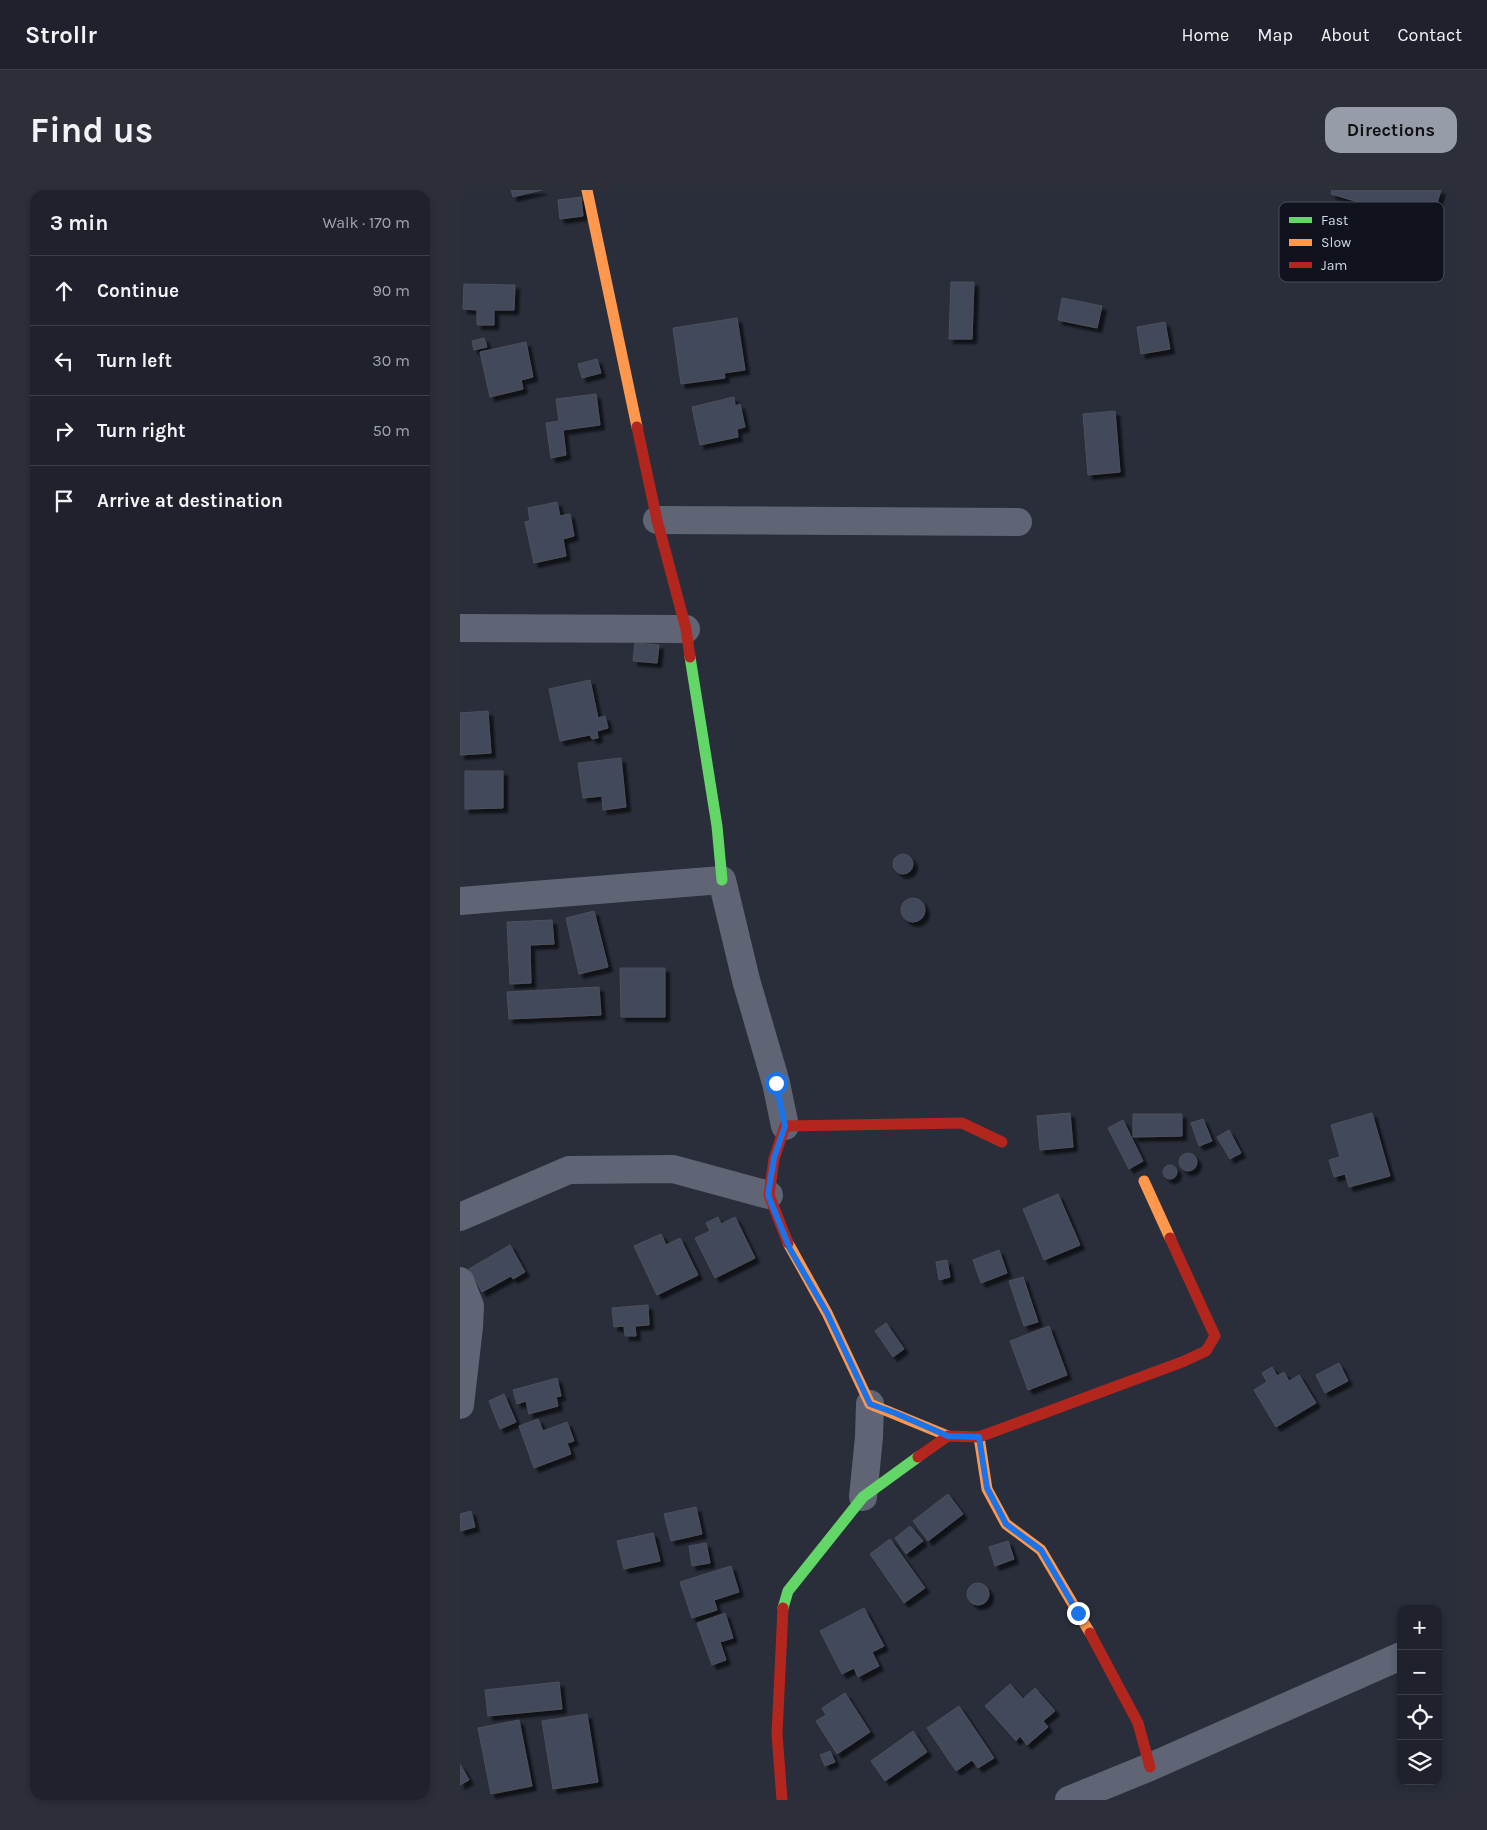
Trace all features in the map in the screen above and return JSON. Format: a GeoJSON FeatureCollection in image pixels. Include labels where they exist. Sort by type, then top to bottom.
{"type":"FeatureCollection","features":[{"type":"Feature","properties":{"kind":"street"},"geometry":{"type":"LineString","coordinates":[[587,190],[657,520],[686,629],[717,826],[722,880],[746,980],[776,1083],[785,1126],[774,1158],[768,1195],[790,1249],[827,1313],[870,1404],[870,1437],[862,1498]]}},
{"type":"Feature","properties":{"kind":"street"},"geometry":{"type":"LineString","coordinates":[[657,520],[1018,522]]}},
{"type":"Feature","properties":{"kind":"street"},"geometry":{"type":"LineString","coordinates":[[460,628],[686,629]]}},
{"type":"Feature","properties":{"kind":"street"},"geometry":{"type":"LineString","coordinates":[[460,901],[722,880]]}},
{"type":"Feature","properties":{"kind":"street"},"geometry":{"type":"LineString","coordinates":[[785,1126],[962,1123],[1002,1142]]}},
{"type":"Feature","properties":{"kind":"street"},"geometry":{"type":"LineString","coordinates":[[460,1217],[570,1170],[673,1168],[768,1195]]}},
{"type":"Feature","properties":{"kind":"street"},"geometry":{"type":"LineString","coordinates":[[870,1404],[948,1436],[979,1437],[1206,1351],[1216,1336],[1144,1181]]}},
{"type":"Feature","properties":{"kind":"street"},"geometry":{"type":"LineString","coordinates":[[460,1281],[470,1306],[460,1405]]}},
{"type":"Feature","properties":{"kind":"street"},"geometry":{"type":"LineString","coordinates":[[780,1800],[777,1734],[782,1613],[788,1590],[862,1498],[948,1436]]}},
{"type":"Feature","properties":{"kind":"street"},"geometry":{"type":"LineString","coordinates":[[979,1437],[987,1488],[1006,1524],[1041,1550],[1078,1613],[1138,1722],[1150,1767]]}},
{"type":"Feature","properties":{"kind":"street"},"geometry":{"type":"LineString","coordinates":[[1070,1800],[1150,1767],[1397,1658]]}},
{"type":"Feature","properties":{"kind":"building"},"geometry":{"type":"Polygon","coordinates":[[[511,190],[542,190],[513,197],[511,190]]]}},
{"type":"Feature","properties":{"kind":"building"},"geometry":{"type":"Polygon","coordinates":[[[1332,190],[1441,190],[1437,202],[1359,202],[1331,194],[1332,190]]]}},
{"type":"Feature","properties":{"kind":"building"},"geometry":{"type":"Polygon","coordinates":[[[581,197],[583,216],[560,219],[558,200],[581,197]]]}},
{"type":"Feature","properties":{"kind":"building"},"geometry":{"type":"Polygon","coordinates":[[[951,282],[974,282],[972,339],[949,339],[951,282]]]}},
{"type":"Feature","properties":{"kind":"building"},"geometry":{"type":"Polygon","coordinates":[[[464,284],[515,285],[514,310],[494,310],[494,325],[477,325],[477,310],[463,309],[464,284]]]}},
{"type":"Feature","properties":{"kind":"building"},"geometry":{"type":"Polygon","coordinates":[[[1062,298],[1102,306],[1097,328],[1058,320],[1062,298]]]}},
{"type":"Feature","properties":{"kind":"building"},"geometry":{"type":"Polygon","coordinates":[[[737,318],[745,370],[724,373],[725,378],[681,384],[673,328],[737,318]]]}},
{"type":"Feature","properties":{"kind":"building"},"geometry":{"type":"Polygon","coordinates":[[[1165,322],[1170,349],[1141,354],[1137,327],[1165,322]]]}},
{"type":"Feature","properties":{"kind":"building"},"geometry":{"type":"Polygon","coordinates":[[[484,338],[487,347],[474,350],[472,341],[484,338]]]}},
{"type":"Feature","properties":{"kind":"building"},"geometry":{"type":"Polygon","coordinates":[[[526,342],[533,377],[521,380],[523,389],[490,397],[480,352],[526,342]]]}},
{"type":"Feature","properties":{"kind":"building"},"geometry":{"type":"Polygon","coordinates":[[[597,359],[601,373],[582,378],[578,364],[597,359]]]}},
{"type":"Feature","properties":{"kind":"building"},"geometry":{"type":"Polygon","coordinates":[[[596,394],[600,425],[563,430],[566,455],[551,458],[546,423],[559,421],[556,399],[596,394]]]}},
{"type":"Feature","properties":{"kind":"building"},"geometry":{"type":"Polygon","coordinates":[[[734,397],[735,406],[740,404],[745,427],[737,429],[738,437],[700,445],[692,407],[734,397]]]}},
{"type":"Feature","properties":{"kind":"building"},"geometry":{"type":"Polygon","coordinates":[[[1115,411],[1120,472],[1088,475],[1083,414],[1115,411]]]}},
{"type":"Feature","properties":{"kind":"building"},"geometry":{"type":"Polygon","coordinates":[[[557,502],[560,516],[570,514],[574,536],[563,539],[566,556],[534,563],[525,522],[530,521],[528,508],[557,502]]]}},
{"type":"Feature","properties":{"kind":"building"},"geometry":{"type":"Polygon","coordinates":[[[635,643],[659,645],[657,663],[633,661],[635,643]]]}},
{"type":"Feature","properties":{"kind":"building"},"geometry":{"type":"Polygon","coordinates":[[[590,680],[598,718],[605,716],[608,728],[597,731],[598,738],[592,739],[590,735],[560,741],[549,689],[590,680]]]}},
{"type":"Feature","properties":{"kind":"building"},"geometry":{"type":"Polygon","coordinates":[[[488,711],[491,753],[460,755],[460,713],[488,711]]]}},
{"type":"Feature","properties":{"kind":"building"},"geometry":{"type":"Polygon","coordinates":[[[621,758],[626,807],[603,810],[602,796],[583,798],[578,763],[621,758]]]}},
{"type":"Feature","properties":{"kind":"building"},"geometry":{"type":"Polygon","coordinates":[[[465,771],[503,771],[503,808],[465,809],[465,771]]]}},
{"type":"Feature","properties":{"kind":"building"},"geometry":{"type":"Polygon","coordinates":[[[903,854],[910,857],[913,864],[910,871],[903,874],[896,871],[893,864],[896,857],[903,854]]]}},
{"type":"Feature","properties":{"kind":"building"},"geometry":{"type":"Polygon","coordinates":[[[913,898],[918,899],[924,905],[924,915],[918,921],[913,922],[908,921],[902,915],[901,910],[902,905],[908,899],[913,898]]]}},
{"type":"Feature","properties":{"kind":"building"},"geometry":{"type":"Polygon","coordinates":[[[594,911],[608,967],[579,974],[566,918],[594,911]]]}},
{"type":"Feature","properties":{"kind":"building"},"geometry":{"type":"Polygon","coordinates":[[[552,920],[554,944],[530,945],[531,983],[510,984],[507,922],[552,920]]]}},
{"type":"Feature","properties":{"kind":"building"},"geometry":{"type":"Polygon","coordinates":[[[620,968],[665,968],[665,1017],[621,1017],[620,968]]]}},
{"type":"Feature","properties":{"kind":"building"},"geometry":{"type":"Polygon","coordinates":[[[599,987],[601,1015],[509,1019],[507,992],[599,987]]]}},
{"type":"Feature","properties":{"kind":"building"},"geometry":{"type":"Polygon","coordinates":[[[1070,1113],[1073,1147],[1040,1150],[1037,1116],[1070,1113]]]}},
{"type":"Feature","properties":{"kind":"building"},"geometry":{"type":"Polygon","coordinates":[[[1372,1113],[1390,1176],[1349,1187],[1345,1174],[1334,1177],[1329,1160],[1340,1157],[1331,1125],[1372,1113]]]}},
{"type":"Feature","properties":{"kind":"building"},"geometry":{"type":"Polygon","coordinates":[[[1133,1114],[1182,1114],[1182,1136],[1133,1137],[1133,1114]]]}},
{"type":"Feature","properties":{"kind":"building"},"geometry":{"type":"Polygon","coordinates":[[[1203,1119],[1212,1141],[1199,1146],[1191,1123],[1203,1119]]]}},
{"type":"Feature","properties":{"kind":"building"},"geometry":{"type":"Polygon","coordinates":[[[1123,1120],[1143,1161],[1129,1169],[1108,1128],[1123,1120]]]}},
{"type":"Feature","properties":{"kind":"building"},"geometry":{"type":"Polygon","coordinates":[[[1229,1130],[1241,1153],[1230,1159],[1217,1137],[1229,1130]]]}},
{"type":"Feature","properties":{"kind":"building"},"geometry":{"type":"Polygon","coordinates":[[[1184,1153],[1192,1153],[1197,1158],[1195,1169],[1184,1171],[1179,1166],[1179,1158],[1184,1153]]]}},
{"type":"Feature","properties":{"kind":"building"},"geometry":{"type":"Polygon","coordinates":[[[1170,1165],[1175,1167],[1177,1172],[1175,1177],[1170,1179],[1165,1177],[1163,1172],[1165,1167],[1170,1165]]]}},
{"type":"Feature","properties":{"kind":"building"},"geometry":{"type":"Polygon","coordinates":[[[1058,1194],[1080,1245],[1044,1260],[1023,1209],[1058,1194]]]}},
{"type":"Feature","properties":{"kind":"building"},"geometry":{"type":"Polygon","coordinates":[[[718,1217],[721,1224],[735,1217],[755,1258],[715,1278],[695,1238],[710,1231],[706,1223],[718,1217]]]}},
{"type":"Feature","properties":{"kind":"building"},"geometry":{"type":"Polygon","coordinates":[[[661,1234],[666,1245],[680,1238],[698,1275],[657,1295],[634,1246],[661,1234]]]}},
{"type":"Feature","properties":{"kind":"building"},"geometry":{"type":"Polygon","coordinates":[[[510,1245],[525,1272],[513,1279],[511,1276],[482,1292],[469,1269],[510,1245]]]}},
{"type":"Feature","properties":{"kind":"building"},"geometry":{"type":"Polygon","coordinates":[[[999,1250],[1007,1273],[981,1283],[973,1260],[999,1250]]]}},
{"type":"Feature","properties":{"kind":"building"},"geometry":{"type":"Polygon","coordinates":[[[947,1260],[950,1277],[939,1280],[936,1262],[947,1260]]]}},
{"type":"Feature","properties":{"kind":"building"},"geometry":{"type":"Polygon","coordinates":[[[1023,1277],[1038,1322],[1024,1326],[1009,1281],[1023,1277]]]}},
{"type":"Feature","properties":{"kind":"building"},"geometry":{"type":"Polygon","coordinates":[[[648,1305],[649,1325],[635,1326],[636,1336],[625,1336],[624,1326],[614,1327],[612,1308],[648,1305]]]}},
{"type":"Feature","properties":{"kind":"building"},"geometry":{"type":"Polygon","coordinates":[[[886,1323],[904,1349],[893,1357],[875,1331],[886,1323]]]}},
{"type":"Feature","properties":{"kind":"building"},"geometry":{"type":"Polygon","coordinates":[[[1049,1326],[1067,1375],[1028,1390],[1010,1341],[1049,1326]]]}},
{"type":"Feature","properties":{"kind":"building"},"geometry":{"type":"Polygon","coordinates":[[[1339,1363],[1348,1381],[1325,1393],[1316,1375],[1339,1363]]]}},
{"type":"Feature","properties":{"kind":"building"},"geometry":{"type":"Polygon","coordinates":[[[1272,1367],[1277,1376],[1284,1372],[1289,1381],[1299,1375],[1316,1403],[1276,1427],[1254,1390],[1267,1382],[1262,1373],[1272,1367]]]}},
{"type":"Feature","properties":{"kind":"building"},"geometry":{"type":"Polygon","coordinates":[[[557,1378],[561,1396],[556,1397],[558,1406],[529,1414],[526,1401],[517,1404],[513,1390],[557,1378]]]}},
{"type":"Feature","properties":{"kind":"building"},"geometry":{"type":"Polygon","coordinates":[[[504,1394],[516,1422],[500,1429],[489,1401],[504,1394]]]}},
{"type":"Feature","properties":{"kind":"building"},"geometry":{"type":"Polygon","coordinates":[[[538,1419],[543,1431],[567,1422],[574,1441],[567,1443],[571,1454],[534,1468],[519,1426],[538,1419]]]}},
{"type":"Feature","properties":{"kind":"building"},"geometry":{"type":"Polygon","coordinates":[[[948,1494],[963,1514],[928,1541],[913,1521],[948,1494]]]}},
{"type":"Feature","properties":{"kind":"building"},"geometry":{"type":"Polygon","coordinates":[[[696,1507],[702,1534],[671,1541],[664,1514],[696,1507]]]}},
{"type":"Feature","properties":{"kind":"building"},"geometry":{"type":"Polygon","coordinates":[[[471,1511],[475,1527],[460,1531],[460,1514],[471,1511]]]}},
{"type":"Feature","properties":{"kind":"building"},"geometry":{"type":"Polygon","coordinates":[[[910,1526],[923,1541],[906,1554],[895,1538],[910,1526]]]}},
{"type":"Feature","properties":{"kind":"building"},"geometry":{"type":"Polygon","coordinates":[[[653,1533],[660,1561],[624,1569],[617,1541],[653,1533]]]}},
{"type":"Feature","properties":{"kind":"building"},"geometry":{"type":"Polygon","coordinates":[[[890,1539],[925,1588],[904,1603],[870,1554],[890,1539]]]}},
{"type":"Feature","properties":{"kind":"building"},"geometry":{"type":"Polygon","coordinates":[[[1008,1541],[1014,1559],[995,1566],[989,1547],[1008,1541]]]}},
{"type":"Feature","properties":{"kind":"building"},"geometry":{"type":"Polygon","coordinates":[[[706,1543],[710,1563],[692,1566],[689,1546],[706,1543]]]}},
{"type":"Feature","properties":{"kind":"building"},"geometry":{"type":"Polygon","coordinates":[[[731,1566],[739,1592],[714,1600],[717,1610],[692,1618],[680,1582],[731,1566]]]}},
{"type":"Feature","properties":{"kind":"building"},"geometry":{"type":"Polygon","coordinates":[[[978,1583],[986,1586],[989,1594],[986,1602],[978,1605],[970,1602],[967,1594],[970,1586],[978,1583]]]}},
{"type":"Feature","properties":{"kind":"building"},"geometry":{"type":"Polygon","coordinates":[[[864,1608],[884,1646],[872,1652],[879,1666],[858,1677],[854,1668],[842,1674],[820,1631],[864,1608]]]}},
{"type":"Feature","properties":{"kind":"building"},"geometry":{"type":"Polygon","coordinates":[[[725,1613],[733,1638],[720,1642],[726,1660],[712,1665],[697,1623],[725,1613]]]}},
{"type":"Feature","properties":{"kind":"building"},"geometry":{"type":"Polygon","coordinates":[[[559,1682],[562,1709],[488,1716],[485,1690],[559,1682]]]}},
{"type":"Feature","properties":{"kind":"building"},"geometry":{"type":"Polygon","coordinates":[[[1010,1684],[1023,1699],[1035,1688],[1055,1711],[1043,1721],[1048,1727],[1027,1745],[1020,1736],[1016,1741],[985,1706],[1010,1684]]]}},
{"type":"Feature","properties":{"kind":"building"},"geometry":{"type":"Polygon","coordinates":[[[845,1693],[870,1732],[837,1754],[816,1721],[826,1715],[822,1708],[845,1693]]]}},
{"type":"Feature","properties":{"kind":"building"},"geometry":{"type":"Polygon","coordinates":[[[959,1706],[994,1758],[978,1768],[972,1760],[956,1771],[927,1728],[959,1706]]]}},
{"type":"Feature","properties":{"kind":"building"},"geometry":{"type":"Polygon","coordinates":[[[587,1714],[598,1782],[553,1789],[542,1721],[587,1714]]]}},
{"type":"Feature","properties":{"kind":"building"},"geometry":{"type":"Polygon","coordinates":[[[519,1720],[532,1786],[491,1794],[478,1728],[519,1720]]]}},
{"type":"Feature","properties":{"kind":"building"},"geometry":{"type":"Polygon","coordinates":[[[913,1731],[927,1752],[885,1781],[871,1761],[913,1731]]]}},
{"type":"Feature","properties":{"kind":"building"},"geometry":{"type":"Polygon","coordinates":[[[830,1751],[835,1762],[825,1766],[820,1755],[830,1751]]]}},
{"type":"Feature","properties":{"kind":"building"},"geometry":{"type":"Polygon","coordinates":[[[460,1764],[469,1780],[460,1785],[460,1764]]]}},
{"type":"Feature","properties":{"kind":"traffic: fast"},"geometry":{"type":"LineString","coordinates":[[690,657],[717,826],[722,880]]}},
{"type":"Feature","properties":{"kind":"traffic: fast"},"geometry":{"type":"LineString","coordinates":[[783,1608],[788,1591],[863,1497],[918,1457]]}},
{"type":"Feature","properties":{"kind":"traffic: slow"},"geometry":{"type":"LineString","coordinates":[[587,190],[637,427]]}},
{"type":"Feature","properties":{"kind":"traffic: slow"},"geometry":{"type":"LineString","coordinates":[[1144,1181],[1170,1238]]}},
{"type":"Feature","properties":{"kind":"traffic: slow"},"geometry":{"type":"LineString","coordinates":[[788,1243],[827,1313],[870,1404],[948,1436]]}},
{"type":"Feature","properties":{"kind":"traffic: slow"},"geometry":{"type":"LineString","coordinates":[[979,1437],[987,1489],[1006,1524],[1041,1550],[1090,1633]]}},
{"type":"Feature","properties":{"kind":"traffic: jam"},"geometry":{"type":"LineString","coordinates":[[637,427],[657,520],[686,629],[690,657]]}},
{"type":"Feature","properties":{"kind":"traffic: jam"},"geometry":{"type":"LineString","coordinates":[[788,1243],[769,1195],[774,1159],[785,1126],[962,1123],[1002,1142]]}},
{"type":"Feature","properties":{"kind":"traffic: jam"},"geometry":{"type":"LineString","coordinates":[[918,1457],[948,1436],[979,1437],[1182,1362],[1206,1351],[1215,1336],[1170,1238]]}},
{"type":"Feature","properties":{"kind":"traffic: jam"},"geometry":{"type":"LineString","coordinates":[[782,1800],[777,1734],[783,1608]]}},
{"type":"Feature","properties":{"kind":"traffic: jam"},"geometry":{"type":"LineString","coordinates":[[1090,1633],[1138,1723],[1150,1767]]}},
{"type":"Feature","properties":{"kind":"route"},"geometry":{"type":"LineString","coordinates":[[776,1083],[785,1126],[774,1158],[768,1195],[790,1249],[827,1313],[870,1404],[948,1436],[979,1437],[987,1488],[1006,1524],[1041,1550],[1078,1613]]}}]}
